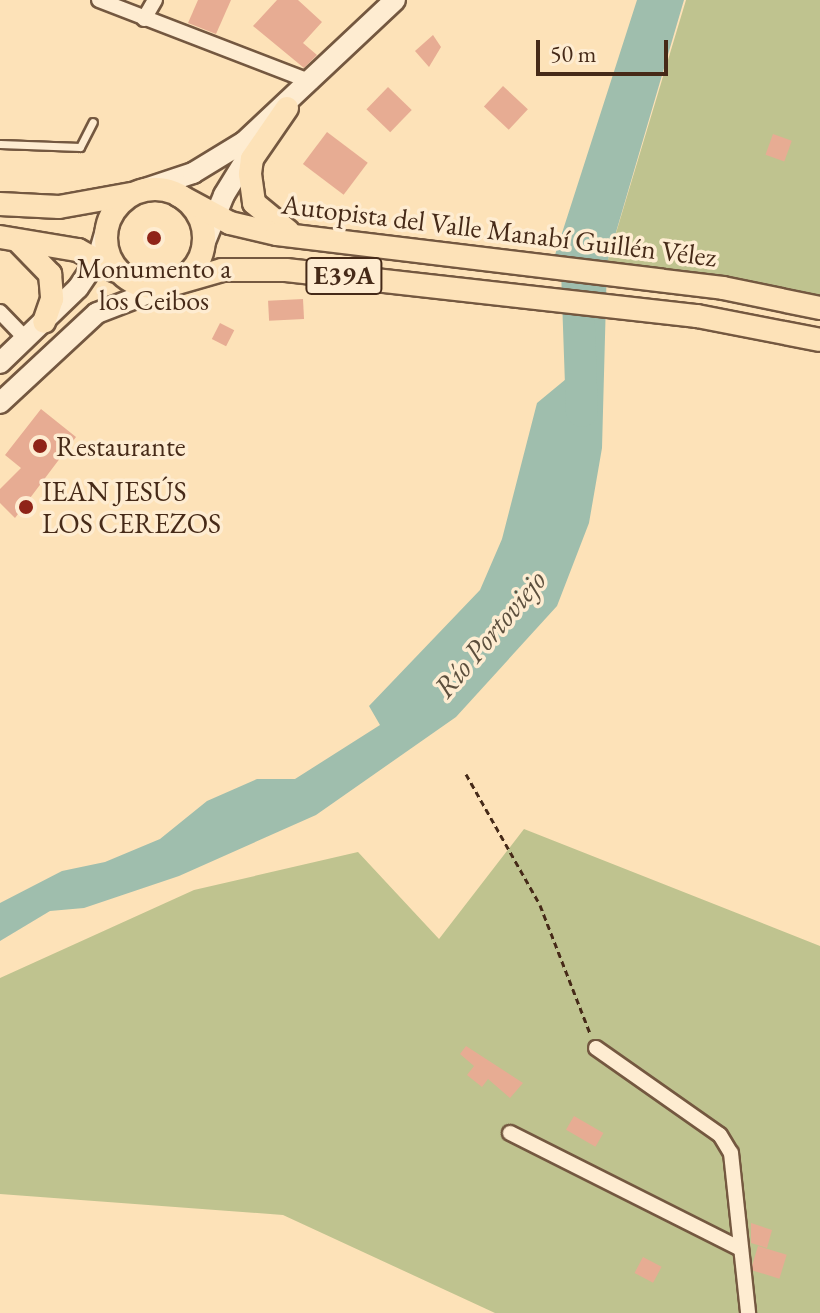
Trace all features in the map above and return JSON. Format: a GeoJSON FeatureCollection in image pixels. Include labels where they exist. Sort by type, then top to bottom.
{"type":"FeatureCollection","features":[{"type":"Feature","properties":{"kind":"main road"},"geometry":{"type":"LineString","coordinates":[[0,403],[97,313],[167,286],[190,273],[214,216],[246,157],[287,108],[395,0]]}},
{"type":"Feature","properties":{"kind":"main road"},"geometry":{"type":"LineString","coordinates":[[0,363],[44,322],[98,258],[114,210],[139,191],[209,165],[287,108]]}},
{"type":"Feature","properties":{"kind":"main road"},"geometry":{"type":"LineString","coordinates":[[287,108],[252,159],[251,188],[263,215],[307,238]]}},
{"type":"Feature","properties":{"kind":"main road","name":"E39A"},"geometry":{"type":"LineString","coordinates":[[0,204],[59,207],[139,191],[178,195]]}},
{"type":"Feature","properties":{"kind":"main road"},"geometry":{"type":"LineString","coordinates":[[178,195],[199,218],[202,249]]}},
{"type":"Feature","properties":{"kind":"main road","name":"Autopista del Valle Manabí Guillén Vélez"},"geometry":{"type":"LineString","coordinates":[[178,195],[214,216],[307,238],[775,296],[820,308]]}},
{"type":"Feature","properties":{"kind":"main road"},"geometry":{"type":"LineString","coordinates":[[108,224],[106,248],[126,278]]}},
{"type":"Feature","properties":{"kind":"main road"},"geometry":{"type":"LineString","coordinates":[[7,238],[36,254],[50,274],[52,299],[44,322]]}},
{"type":"Feature","properties":{"kind":"main road","name":"E39A"},"geometry":{"type":"LineString","coordinates":[[7,238],[98,258],[126,278],[167,286],[222,270],[255,268],[742,322],[820,340]]}},
{"type":"Feature","properties":{"kind":"street"},"geometry":{"type":"LineString","coordinates":[[99,0],[312,82]]}},
{"type":"Feature","properties":{"kind":"street"},"geometry":{"type":"LineString","coordinates":[[144,19],[155,0]]}},
{"type":"Feature","properties":{"kind":"street"},"geometry":{"type":"LineString","coordinates":[[0,312],[26,339]]}},
{"type":"Feature","properties":{"kind":"street"},"geometry":{"type":"LineString","coordinates":[[596,1048],[720,1135],[735,1175],[748,1313]]}},
{"type":"Feature","properties":{"kind":"street"},"geometry":{"type":"LineString","coordinates":[[510,1133],[741,1249]]}},
{"type":"Feature","properties":{"kind":"lane"},"geometry":{"type":"LineString","coordinates":[[0,144],[80,147],[93,122]]}},
{"type":"Feature","properties":{"kind":"path"},"geometry":{"type":"LineString","coordinates":[[466,774],[540,905],[596,1048]]}},
{"type":"Feature","properties":{"kind":"green space"},"geometry":{"type":"Polygon","coordinates":[[[686,0],[820,0],[820,297],[713,275],[607,263],[686,0]]]}},
{"type":"Feature","properties":{"kind":"green space"},"geometry":{"type":"Polygon","coordinates":[[[524,829],[820,946],[820,1313],[495,1313],[283,1215],[0,1194],[0,978],[194,890],[358,852],[439,939],[524,829]]]}},
{"type":"Feature","properties":{"kind":"water"},"geometry":{"type":"Polygon","coordinates":[[[637,0],[684,0],[607,263],[602,448],[589,523],[557,606],[456,717],[316,815],[179,876],[84,908],[50,911],[0,941],[0,903],[62,871],[105,862],[160,839],[207,801],[257,779],[295,779],[380,725],[369,706],[480,590],[502,539],[537,403],[583,365],[585,325],[554,258],[637,0]]]}},
{"type":"Feature","properties":{"kind":"building"},"geometry":{"type":"Polygon","coordinates":[[[198,0],[231,0],[216,34],[188,23],[198,0]]]}},
{"type":"Feature","properties":{"kind":"building"},"geometry":{"type":"Polygon","coordinates":[[[277,0],[298,0],[322,22],[303,43],[317,55],[304,68],[253,26],[277,0]]]}},
{"type":"Feature","properties":{"kind":"building"},"geometry":{"type":"Polygon","coordinates":[[[433,35],[441,47],[429,67],[415,51],[433,35]]]}},
{"type":"Feature","properties":{"kind":"building"},"geometry":{"type":"Polygon","coordinates":[[[503,86],[528,109],[509,130],[484,106],[503,86]]]}},
{"type":"Feature","properties":{"kind":"building"},"geometry":{"type":"Polygon","coordinates":[[[388,87],[412,110],[390,132],[366,109],[388,87]]]}},
{"type":"Feature","properties":{"kind":"building"},"geometry":{"type":"Polygon","coordinates":[[[327,132],[368,163],[344,195],[303,164],[327,132]]]}},
{"type":"Feature","properties":{"kind":"building"},"geometry":{"type":"Polygon","coordinates":[[[773,134],[792,141],[784,162],[765,155],[773,134]]]}},
{"type":"Feature","properties":{"kind":"building"},"geometry":{"type":"Polygon","coordinates":[[[303,299],[304,319],[269,321],[268,301],[303,299]]]}},
{"type":"Feature","properties":{"kind":"building"},"geometry":{"type":"Polygon","coordinates":[[[220,323],[234,330],[226,346],[212,339],[220,323]]]}},
{"type":"Feature","properties":{"kind":"building","name":"Restaurante"},"geometry":{"type":"Polygon","coordinates":[[[41,409],[76,437],[15,518],[0,503],[0,489],[21,468],[5,455],[41,409]]]}},
{"type":"Feature","properties":{"kind":"building"},"geometry":{"type":"Polygon","coordinates":[[[466,1046],[523,1083],[510,1098],[488,1079],[482,1087],[467,1075],[474,1066],[460,1054],[466,1046]]]}},
{"type":"Feature","properties":{"kind":"building"},"geometry":{"type":"Polygon","coordinates":[[[574,1116],[603,1133],[595,1147],[566,1130],[574,1116]]]}},
{"type":"Feature","properties":{"kind":"building"},"geometry":{"type":"Polygon","coordinates":[[[751,1223],[772,1230],[767,1248],[751,1243],[751,1223]]]}},
{"type":"Feature","properties":{"kind":"building"},"geometry":{"type":"Polygon","coordinates":[[[758,1246],[787,1255],[779,1279],[751,1270],[758,1246]]]}},
{"type":"Feature","properties":{"kind":"building"},"geometry":{"type":"Polygon","coordinates":[[[643,1257],[662,1267],[653,1283],[635,1273],[643,1257]]]}},
{"type":"Feature","properties":{"kind":"waterway","name":"Río Portoviejo"},"geometry":{"type":"LineString","coordinates":[[577,270],[582,411]]}},
{"type":"Feature","properties":{"kind":"place","name":"Monumento a los Ceibos"},"geometry":{"type":"Point","coordinates":[154,238]}},
{"type":"Feature","properties":{"kind":"place","name":"Restaurante"},"geometry":{"type":"Point","coordinates":[40,446]}},
{"type":"Feature","properties":{"kind":"place","name":"IEAN JESÚS LOS CEREZOS"},"geometry":{"type":"Point","coordinates":[26,507]}}]}
